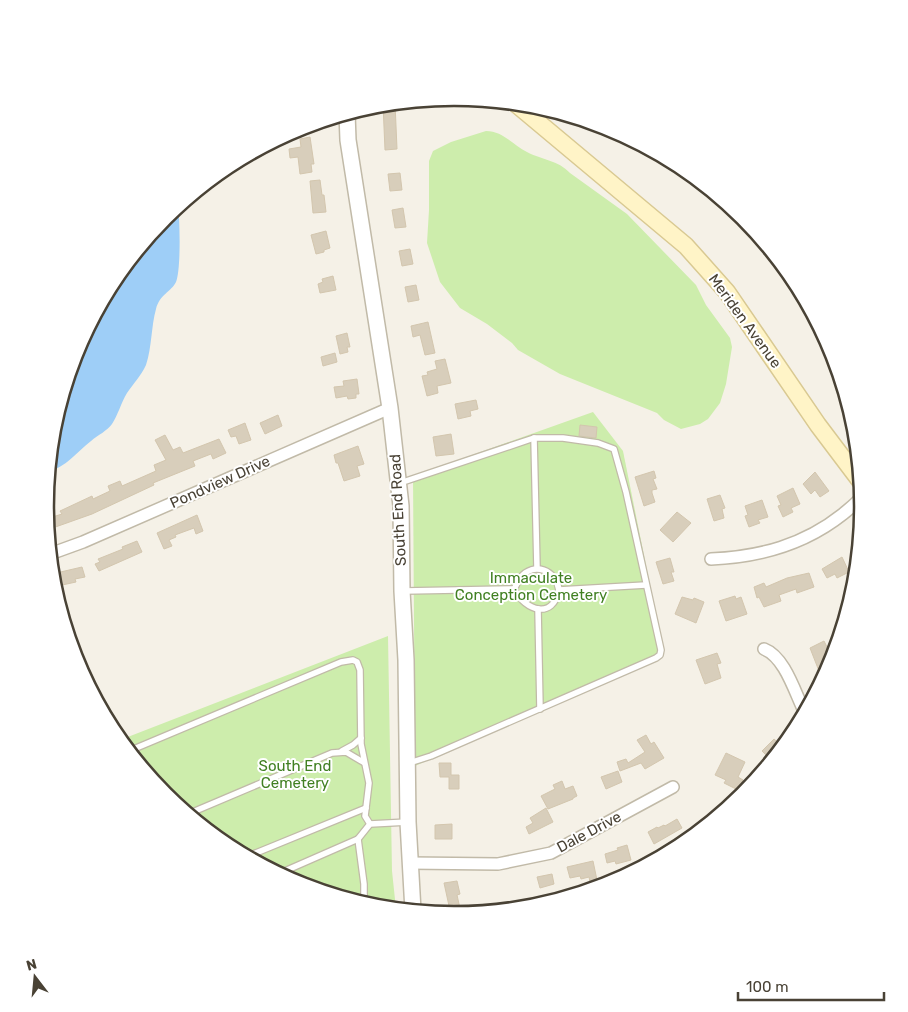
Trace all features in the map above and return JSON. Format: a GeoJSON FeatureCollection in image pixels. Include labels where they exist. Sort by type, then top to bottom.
{"type":"FeatureCollection","features":[{"type":"Feature","properties":{"kind":"main road","name":"Meriden Avenue"},"geometry":{"type":"LineString","coordinates":[[526,112],[686,246],[727,292],[818,425],[852,470]]}},
{"type":"Feature","properties":{"kind":"street","name":"South End Road"},"geometry":{"type":"LineString","coordinates":[[347,120],[348,140],[390,408],[401,506],[409,863],[412,904]]}},
{"type":"Feature","properties":{"kind":"street","name":"Pondview Drive"},"geometry":{"type":"LineString","coordinates":[[57,552],[84,542],[390,408]]}},
{"type":"Feature","properties":{"kind":"street"},"geometry":{"type":"LineString","coordinates":[[711,558],[739,558],[766,552],[800,540],[829,525],[854,505]]}},
{"type":"Feature","properties":{"kind":"street"},"geometry":{"type":"LineString","coordinates":[[764,649],[772,653],[780,661],[801,705]]}},
{"type":"Feature","properties":{"kind":"street","name":"Dale Drive"},"geometry":{"type":"LineString","coordinates":[[409,863],[498,864],[551,853],[673,787]]}},
{"type":"Feature","properties":{"kind":"lane"},"geometry":{"type":"LineString","coordinates":[[398,484],[534,438],[563,438],[598,443],[614,449],[626,492],[661,650],[659,656],[431,756],[408,764]]}},
{"type":"Feature","properties":{"kind":"lane"},"geometry":{"type":"LineString","coordinates":[[534,438],[537,568]]}},
{"type":"Feature","properties":{"kind":"lane"},"geometry":{"type":"LineString","coordinates":[[537,568],[544,569],[553,575],[559,590],[554,602],[546,607],[535,609],[525,604],[514,589],[521,577],[529,570],[537,568]]}},
{"type":"Feature","properties":{"kind":"lane"},"geometry":{"type":"LineString","coordinates":[[559,590],[646,585]]}},
{"type":"Feature","properties":{"kind":"lane"},"geometry":{"type":"LineString","coordinates":[[402,591],[514,589]]}},
{"type":"Feature","properties":{"kind":"lane"},"geometry":{"type":"LineString","coordinates":[[538,609],[540,709]]}},
{"type":"Feature","properties":{"kind":"lane"},"geometry":{"type":"LineString","coordinates":[[135,748],[348,660],[357,662],[360,670],[361,738],[364,762],[370,783],[365,816],[370,824]]}},
{"type":"Feature","properties":{"kind":"lane"},"geometry":{"type":"LineString","coordinates":[[195,811],[340,752],[353,746],[361,738]]}},
{"type":"Feature","properties":{"kind":"lane"},"geometry":{"type":"LineString","coordinates":[[340,752],[352,754],[364,762]]}},
{"type":"Feature","properties":{"kind":"lane"},"geometry":{"type":"LineString","coordinates":[[255,853],[366,808]]}},
{"type":"Feature","properties":{"kind":"lane"},"geometry":{"type":"LineString","coordinates":[[350,814],[365,816]]}},
{"type":"Feature","properties":{"kind":"lane"},"geometry":{"type":"LineString","coordinates":[[288,870],[358,839],[370,824],[408,822]]}},
{"type":"Feature","properties":{"kind":"lane"},"geometry":{"type":"LineString","coordinates":[[358,839],[364,896]]}},
{"type":"Feature","properties":{"kind":"green space"},"geometry":{"type":"Polygon","coordinates":[[[486,131],[498,133],[527,152],[560,165],[627,214],[696,285],[706,305],[730,338],[732,347],[726,384],[720,403],[708,419],[700,424],[681,429],[664,420],[657,413],[560,374],[518,350],[512,343],[487,324],[460,308],[440,282],[427,243],[429,161],[433,151],[451,142],[486,131]]]}},
{"type":"Feature","properties":{"kind":"green space","name":"Immaculate Conception Cemetery"},"geometry":{"type":"Polygon","coordinates":[[[593,412],[623,451],[664,655],[415,766],[413,476],[593,412]]]}},
{"type":"Feature","properties":{"kind":"green space","name":"South End Cemetery"},"geometry":{"type":"Polygon","coordinates":[[[388,636],[392,871],[395,902],[350,893],[325,885],[301,876],[254,853],[210,824],[190,807],[153,770],[127,737],[388,636]]]}},
{"type":"Feature","properties":{"kind":"water"},"geometry":{"type":"Polygon","coordinates":[[[179,216],[180,245],[178,276],[174,285],[160,300],[156,309],[146,365],[127,393],[112,424],[66,463],[56,469],[61,428],[67,402],[84,353],[107,306],[136,262],[179,216]]]}},
{"type":"Feature","properties":{"kind":"building"},"geometry":{"type":"Polygon","coordinates":[[[395,110],[397,149],[385,150],[383,112],[395,110]]]}},
{"type":"Feature","properties":{"kind":"building"},"geometry":{"type":"Polygon","coordinates":[[[310,137],[314,164],[311,164],[312,172],[300,174],[298,157],[290,158],[289,149],[301,147],[300,139],[310,137]]]}},
{"type":"Feature","properties":{"kind":"building"},"geometry":{"type":"Polygon","coordinates":[[[400,173],[402,190],[390,191],[388,174],[400,173]]]}},
{"type":"Feature","properties":{"kind":"building"},"geometry":{"type":"Polygon","coordinates":[[[320,180],[326,212],[313,213],[310,181],[320,180]]]}},
{"type":"Feature","properties":{"kind":"building"},"geometry":{"type":"Polygon","coordinates":[[[403,208],[406,227],[395,228],[392,210],[403,208]]]}},
{"type":"Feature","properties":{"kind":"building"},"geometry":{"type":"Polygon","coordinates":[[[326,231],[330,248],[316,254],[311,235],[326,231]]]}},
{"type":"Feature","properties":{"kind":"building"},"geometry":{"type":"Polygon","coordinates":[[[410,249],[413,264],[402,266],[399,251],[410,249]]]}},
{"type":"Feature","properties":{"kind":"building"},"geometry":{"type":"Polygon","coordinates":[[[333,276],[336,290],[320,293],[318,284],[323,282],[322,279],[333,276]]]}},
{"type":"Feature","properties":{"kind":"building"},"geometry":{"type":"Polygon","coordinates":[[[416,285],[419,300],[408,302],[405,287],[416,285]]]}},
{"type":"Feature","properties":{"kind":"building"},"geometry":{"type":"Polygon","coordinates":[[[428,322],[435,353],[425,355],[420,335],[413,337],[411,326],[428,322]]]}},
{"type":"Feature","properties":{"kind":"building"},"geometry":{"type":"Polygon","coordinates":[[[347,333],[350,347],[347,347],[348,352],[340,354],[336,336],[347,333]]]}},
{"type":"Feature","properties":{"kind":"building"},"geometry":{"type":"Polygon","coordinates":[[[335,353],[337,362],[323,366],[321,357],[335,353]]]}},
{"type":"Feature","properties":{"kind":"building"},"geometry":{"type":"Polygon","coordinates":[[[445,359],[451,383],[437,386],[438,393],[427,396],[422,376],[428,375],[427,372],[437,369],[435,361],[445,359]]]}},
{"type":"Feature","properties":{"kind":"building"},"geometry":{"type":"Polygon","coordinates":[[[357,379],[359,394],[356,394],[356,398],[348,399],[347,396],[336,398],[334,387],[344,386],[343,381],[357,379]]]}},
{"type":"Feature","properties":{"kind":"building"},"geometry":{"type":"Polygon","coordinates":[[[476,400],[478,409],[470,411],[471,416],[458,419],[455,404],[476,400]]]}},
{"type":"Feature","properties":{"kind":"building"},"geometry":{"type":"Polygon","coordinates":[[[278,415],[282,426],[265,434],[260,423],[278,415]]]}},
{"type":"Feature","properties":{"kind":"building"},"geometry":{"type":"Polygon","coordinates":[[[245,423],[251,440],[239,444],[236,436],[231,437],[228,430],[245,423]]]}},
{"type":"Feature","properties":{"kind":"building"},"geometry":{"type":"Polygon","coordinates":[[[580,425],[597,427],[596,438],[579,436],[580,425]]]}},
{"type":"Feature","properties":{"kind":"building"},"geometry":{"type":"Polygon","coordinates":[[[451,434],[454,454],[436,456],[433,437],[451,434]]]}},
{"type":"Feature","properties":{"kind":"building"},"geometry":{"type":"Polygon","coordinates":[[[165,435],[173,450],[180,447],[183,453],[219,439],[226,453],[213,459],[211,454],[193,461],[195,466],[153,483],[154,485],[92,514],[55,527],[54,516],[62,514],[60,511],[92,496],[93,499],[110,491],[108,486],[120,481],[122,486],[156,471],[154,465],[166,460],[155,440],[165,435]]]}},
{"type":"Feature","properties":{"kind":"building"},"geometry":{"type":"Polygon","coordinates":[[[358,446],[364,464],[357,466],[360,476],[344,481],[334,455],[358,446]]]}},
{"type":"Feature","properties":{"kind":"building"},"geometry":{"type":"Polygon","coordinates":[[[654,471],[656,478],[653,479],[657,489],[652,490],[652,493],[655,502],[644,506],[635,477],[654,471]]]}},
{"type":"Feature","properties":{"kind":"building"},"geometry":{"type":"Polygon","coordinates":[[[815,472],[829,491],[820,497],[815,490],[811,494],[803,484],[815,472]]]}},
{"type":"Feature","properties":{"kind":"building"},"geometry":{"type":"Polygon","coordinates":[[[793,488],[800,504],[791,508],[793,512],[783,517],[778,506],[781,505],[777,496],[793,488]]]}},
{"type":"Feature","properties":{"kind":"building"},"geometry":{"type":"Polygon","coordinates":[[[720,495],[725,508],[722,509],[724,518],[714,521],[707,499],[720,495]]]}},
{"type":"Feature","properties":{"kind":"building"},"geometry":{"type":"Polygon","coordinates":[[[762,500],[768,517],[758,520],[760,523],[749,527],[745,516],[748,515],[745,506],[762,500]]]}},
{"type":"Feature","properties":{"kind":"building"},"geometry":{"type":"Polygon","coordinates":[[[677,512],[691,523],[673,542],[660,530],[677,512]]]}},
{"type":"Feature","properties":{"kind":"building"},"geometry":{"type":"Polygon","coordinates":[[[197,515],[203,531],[196,534],[194,528],[175,535],[176,537],[169,540],[172,546],[164,549],[157,533],[197,515]]]}},
{"type":"Feature","properties":{"kind":"building"},"geometry":{"type":"Polygon","coordinates":[[[137,541],[142,552],[99,571],[95,564],[100,562],[98,559],[137,541]]]}},
{"type":"Feature","properties":{"kind":"building"},"geometry":{"type":"Polygon","coordinates":[[[842,557],[849,572],[837,578],[835,574],[827,578],[822,569],[842,557]]]}},
{"type":"Feature","properties":{"kind":"building"},"geometry":{"type":"Polygon","coordinates":[[[670,558],[674,572],[671,572],[674,581],[663,584],[656,562],[670,558]]]}},
{"type":"Feature","properties":{"kind":"building"},"geometry":{"type":"Polygon","coordinates":[[[82,567],[85,577],[75,579],[76,582],[61,585],[59,572],[82,567]]]}},
{"type":"Feature","properties":{"kind":"building"},"geometry":{"type":"Polygon","coordinates":[[[809,573],[814,587],[797,593],[796,589],[779,595],[781,601],[764,607],[759,597],[757,598],[754,587],[764,583],[766,587],[787,578],[809,573]]]}},
{"type":"Feature","properties":{"kind":"building"},"geometry":{"type":"Polygon","coordinates":[[[735,596],[736,599],[741,597],[747,614],[726,621],[719,601],[735,596]]]}},
{"type":"Feature","properties":{"kind":"building"},"geometry":{"type":"Polygon","coordinates":[[[682,597],[693,600],[694,598],[704,602],[696,623],[675,614],[682,597]]]}},
{"type":"Feature","properties":{"kind":"building"},"geometry":{"type":"Polygon","coordinates":[[[824,641],[828,649],[819,670],[810,648],[824,641]]]}},
{"type":"Feature","properties":{"kind":"building"},"geometry":{"type":"Polygon","coordinates":[[[717,653],[721,663],[717,664],[721,678],[705,684],[696,660],[717,653]]]}},
{"type":"Feature","properties":{"kind":"building"},"geometry":{"type":"Polygon","coordinates":[[[646,735],[651,744],[654,742],[664,758],[645,769],[641,763],[620,771],[617,762],[626,759],[628,763],[645,752],[637,740],[646,735]]]}},
{"type":"Feature","properties":{"kind":"building"},"geometry":{"type":"Polygon","coordinates":[[[774,739],[777,742],[767,756],[762,751],[774,739]]]}},
{"type":"Feature","properties":{"kind":"building"},"geometry":{"type":"Polygon","coordinates":[[[726,753],[745,762],[738,777],[743,780],[737,789],[724,783],[726,780],[715,775],[726,753]]]}},
{"type":"Feature","properties":{"kind":"building"},"geometry":{"type":"Polygon","coordinates":[[[439,763],[451,763],[451,775],[459,775],[459,789],[449,789],[449,777],[440,777],[439,763]]]}},
{"type":"Feature","properties":{"kind":"building"},"geometry":{"type":"Polygon","coordinates":[[[618,771],[622,782],[606,789],[601,777],[618,771]]]}},
{"type":"Feature","properties":{"kind":"building"},"geometry":{"type":"Polygon","coordinates":[[[562,781],[565,789],[573,786],[577,796],[548,809],[541,796],[555,789],[553,785],[562,781]]]}},
{"type":"Feature","properties":{"kind":"building"},"geometry":{"type":"Polygon","coordinates":[[[546,808],[553,822],[529,834],[526,827],[533,823],[530,818],[546,808]]]}},
{"type":"Feature","properties":{"kind":"building"},"geometry":{"type":"Polygon","coordinates":[[[677,819],[682,828],[654,844],[648,832],[677,819]]]}},
{"type":"Feature","properties":{"kind":"building"},"geometry":{"type":"Polygon","coordinates":[[[452,824],[452,839],[435,839],[435,825],[452,824]]]}},
{"type":"Feature","properties":{"kind":"building"},"geometry":{"type":"Polygon","coordinates":[[[627,845],[631,860],[616,864],[615,861],[607,863],[605,854],[627,845]]]}},
{"type":"Feature","properties":{"kind":"building"},"geometry":{"type":"Polygon","coordinates":[[[593,861],[597,880],[590,882],[589,877],[581,879],[580,876],[570,878],[567,867],[593,861]]]}},
{"type":"Feature","properties":{"kind":"building"},"geometry":{"type":"Polygon","coordinates":[[[552,874],[554,884],[540,888],[537,877],[552,874]]]}},
{"type":"Feature","properties":{"kind":"building"},"geometry":{"type":"Polygon","coordinates":[[[457,881],[460,894],[457,895],[459,906],[449,906],[444,883],[457,881]]]}}]}
